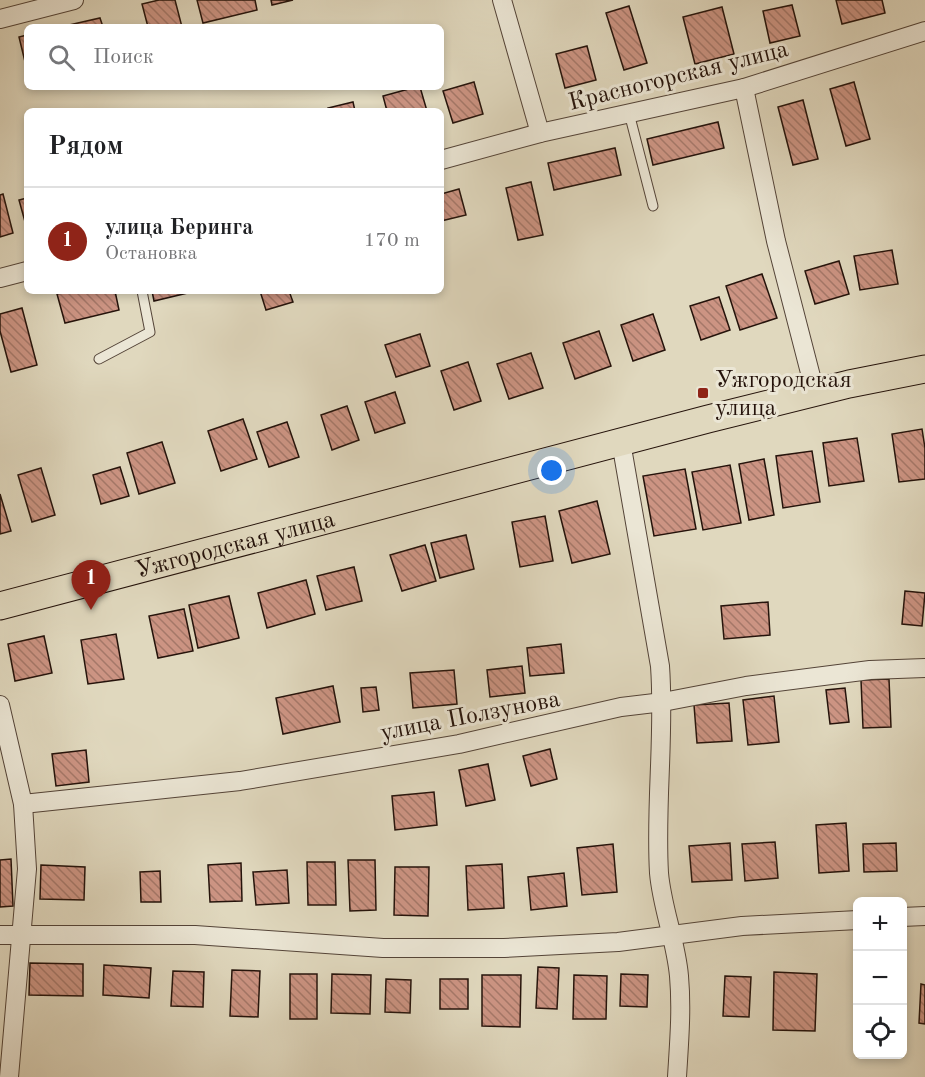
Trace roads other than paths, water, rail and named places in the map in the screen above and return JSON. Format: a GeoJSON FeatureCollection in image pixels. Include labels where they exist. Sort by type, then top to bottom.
{"type":"FeatureCollection","features":[{"type":"Feature","properties":{"kind":"main road","name":"Ужгородская улица"},"geometry":{"type":"LineString","coordinates":[[0,606],[815,392],[925,369]]}},
{"type":"Feature","properties":{"kind":"street"},"geometry":{"type":"LineString","coordinates":[[0,19],[74,0]]}},
{"type":"Feature","properties":{"kind":"street"},"geometry":{"type":"LineString","coordinates":[[502,0],[540,133]]}},
{"type":"Feature","properties":{"kind":"street","name":"Красногорская улица"},"geometry":{"type":"LineString","coordinates":[[444,159],[540,133],[744,88],[925,31]]}},
{"type":"Feature","properties":{"kind":"street"},"geometry":{"type":"LineString","coordinates":[[744,88],[776,242],[815,392]]}},
{"type":"Feature","properties":{"kind":"street"},"geometry":{"type":"LineString","coordinates":[[0,278],[24,272]]}},
{"type":"Feature","properties":{"kind":"street"},"geometry":{"type":"LineString","coordinates":[[621,442],[660,666],[663,702],[658,790],[659,873],[679,975],[680,1027],[677,1077]]}},
{"type":"Feature","properties":{"kind":"street","name":"улица Ползунова"},"geometry":{"type":"LineString","coordinates":[[23,804],[240,781],[459,744],[621,707],[663,702],[746,686],[870,670],[925,668]]}},
{"type":"Feature","properties":{"kind":"street"},"geometry":{"type":"LineString","coordinates":[[0,705],[23,804],[27,869],[9,1077]]}},
{"type":"Feature","properties":{"kind":"street"},"geometry":{"type":"LineString","coordinates":[[907,917],[925,916]]}},
{"type":"Feature","properties":{"kind":"street"},"geometry":{"type":"LineString","coordinates":[[0,935],[195,935],[383,948],[504,948],[618,942],[742,926],[853,920]]}},
{"type":"Feature","properties":{"kind":"lane"},"geometry":{"type":"LineString","coordinates":[[629,113],[653,206]]}},
{"type":"Feature","properties":{"kind":"lane"},"geometry":{"type":"LineString","coordinates":[[99,359],[150,332],[143,294]]}},
{"type":"Feature","properties":{"kind":"place","name":"Ужгородская улица"},"geometry":{"type":"Point","coordinates":[703,393]}},
{"type":"Feature","properties":{"kind":"place","name":"улица Беринга"},"geometry":{"type":"Point","coordinates":[91,610]}}]}
